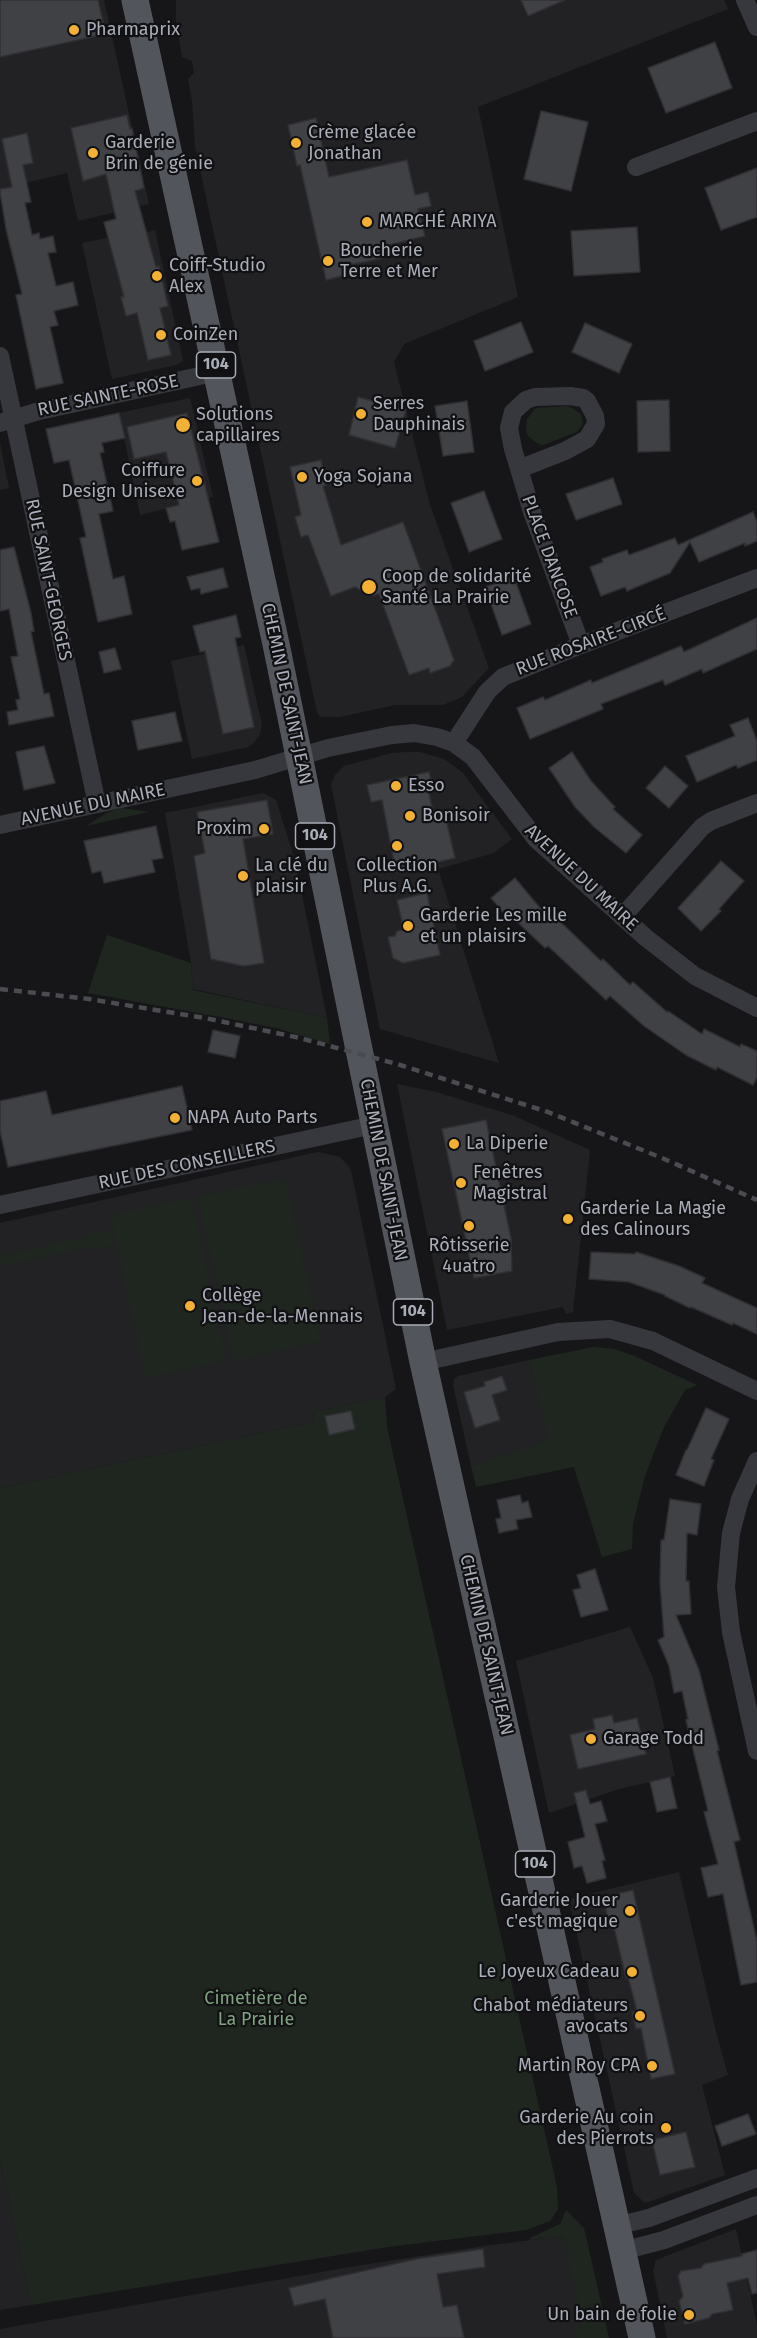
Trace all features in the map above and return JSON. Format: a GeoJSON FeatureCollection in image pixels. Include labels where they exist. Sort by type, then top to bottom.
{"type":"FeatureCollection","features":[{"type":"Feature","properties":{"kind":"main road"},"geometry":{"type":"LineString","coordinates":[[138,13],[157,0]]}},
{"type":"Feature","properties":{"kind":"main road","name":"CHEMIN DE SAINT-JEAN"},"geometry":{"type":"LineString","coordinates":[[138,13],[218,372],[423,1362],[642,2338]]}},
{"type":"Feature","properties":{"kind":"street"},"geometry":{"type":"LineString","coordinates":[[745,0],[757,27]]}},
{"type":"Feature","properties":{"kind":"street"},"geometry":{"type":"LineString","coordinates":[[636,167],[757,121]]}},
{"type":"Feature","properties":{"kind":"street","name":"RUE SAINT-GEORGES"},"geometry":{"type":"LineString","coordinates":[[0,356],[7,421],[97,804]]}},
{"type":"Feature","properties":{"kind":"street","name":"RUE SAINTE-ROSE"},"geometry":{"type":"LineString","coordinates":[[7,421],[39,411],[218,372]]}},
{"type":"Feature","properties":{"kind":"street","name":"PLACE DANCOSE"},"geometry":{"type":"LineString","coordinates":[[519,469],[565,451],[587,439],[596,424],[596,416],[587,401],[576,396],[538,397],[526,400],[513,412],[509,428],[519,469],[532,512],[580,645]]}},
{"type":"Feature","properties":{"kind":"street","name":"RUE ROSAIRE-CIRCÉ"},"geometry":{"type":"LineString","coordinates":[[454,743],[486,692],[495,682],[580,645],[757,578]]}},
{"type":"Feature","properties":{"kind":"street","name":"AVENUE DU MAIRE"},"geometry":{"type":"LineString","coordinates":[[0,825],[255,771],[328,748],[408,733],[426,734],[454,743],[468,752],[482,766],[536,839],[622,917],[695,976],[757,1008]]}},
{"type":"Feature","properties":{"kind":"street"},"geometry":{"type":"LineString","coordinates":[[622,917],[702,827],[711,821],[757,803]]}},
{"type":"Feature","properties":{"kind":"street","name":"RUE DES CONSEILLERS"},"geometry":{"type":"LineString","coordinates":[[0,1205],[374,1125]]}},
{"type":"Feature","properties":{"kind":"street"},"geometry":{"type":"LineString","coordinates":[[423,1362],[558,1332],[610,1329],[653,1341],[757,1391]]}},
{"type":"Feature","properties":{"kind":"street"},"geometry":{"type":"LineString","coordinates":[[756,1743],[731,1632],[726,1587],[728,1552],[735,1517],[757,1461]]}},
{"type":"Feature","properties":{"kind":"street"},"geometry":{"type":"LineString","coordinates":[[619,2238],[649,2218],[757,2178]]}},
{"type":"Feature","properties":{"kind":"street"},"geometry":{"type":"LineString","coordinates":[[619,2238],[664,2240],[757,2205]]}},
{"type":"Feature","properties":{"kind":"shaded area"},"geometry":{"type":"Polygon","coordinates":[[[0,0],[104,0],[149,204],[78,221],[67,173],[0,189],[0,0]]]}},
{"type":"Feature","properties":{"kind":"shaded area"},"geometry":{"type":"Polygon","coordinates":[[[176,0],[724,0],[728,9],[478,107],[518,297],[404,344],[394,362],[430,505],[489,668],[462,697],[443,705],[395,705],[340,717],[320,717],[317,712],[195,146],[188,79],[194,73],[192,61],[182,57],[176,20],[176,0]]]}},
{"type":"Feature","properties":{"kind":"shaded area"},"geometry":{"type":"Polygon","coordinates":[[[155,230],[183,361],[176,365],[112,379],[82,243],[116,236],[117,240],[155,230]]]}},
{"type":"Feature","properties":{"kind":"shaded area"},"geometry":{"type":"Polygon","coordinates":[[[190,398],[213,497],[140,515],[119,413],[190,398]]]}},
{"type":"Feature","properties":{"kind":"shaded area"},"geometry":{"type":"Polygon","coordinates":[[[0,443],[9,488],[0,490],[0,443]]]}},
{"type":"Feature","properties":{"kind":"shaded area"},"geometry":{"type":"Polygon","coordinates":[[[244,645],[262,725],[260,734],[248,747],[192,759],[171,661],[244,645]]]}},
{"type":"Feature","properties":{"kind":"shaded area"},"geometry":{"type":"Polygon","coordinates":[[[420,752],[444,759],[462,772],[512,839],[494,853],[438,869],[499,1063],[380,1029],[331,784],[335,775],[344,766],[392,753],[420,752]]]}},
{"type":"Feature","properties":{"kind":"shaded area"},"geometry":{"type":"Polygon","coordinates":[[[263,793],[276,800],[295,860],[327,1018],[193,989],[191,963],[165,813],[263,793]]]}},
{"type":"Feature","properties":{"kind":"shaded area"},"geometry":{"type":"Polygon","coordinates":[[[397,1084],[436,1092],[512,1115],[590,1150],[573,1312],[566,1314],[563,1307],[447,1330],[397,1084]]]}},
{"type":"Feature","properties":{"kind":"shaded area","name":"Collège Jean-de-la-Mennais"},"geometry":{"type":"Polygon","coordinates":[[[318,1152],[340,1157],[350,1168],[396,1389],[385,1397],[313,1412],[314,1422],[0,1488],[0,1223],[318,1152]]]}},
{"type":"Feature","properties":{"kind":"shaded area"},"geometry":{"type":"Polygon","coordinates":[[[529,1360],[551,1439],[471,1466],[453,1385],[454,1379],[458,1376],[529,1360]]]}},
{"type":"Feature","properties":{"kind":"shaded area"},"geometry":{"type":"Polygon","coordinates":[[[630,1627],[653,1678],[675,1776],[619,1789],[549,1813],[516,1661],[630,1627]]]}},
{"type":"Feature","properties":{"kind":"shaded area"},"geometry":{"type":"Polygon","coordinates":[[[679,1872],[728,2075],[702,2085],[725,2175],[645,2203],[634,2193],[569,1899],[679,1872]]]}},
{"type":"Feature","properties":{"kind":"shaded area"},"geometry":{"type":"Polygon","coordinates":[[[0,2158],[31,2305],[0,2310],[0,2158]]]}},
{"type":"Feature","properties":{"kind":"shaded area"},"geometry":{"type":"Polygon","coordinates":[[[736,2229],[757,2326],[757,2338],[667,2338],[653,2270],[656,2260],[736,2229]]]}},
{"type":"Feature","properties":{"kind":"shaded area"},"geometry":{"type":"Polygon","coordinates":[[[564,2236],[609,2338],[0,2338],[0,2329],[350,2267],[564,2236]]]}},
{"type":"Feature","properties":{"kind":"green space"},"geometry":{"type":"Polygon","coordinates":[[[568,406],[581,414],[583,424],[577,432],[543,445],[528,436],[527,419],[536,408],[568,406]]]}},
{"type":"Feature","properties":{"kind":"green space"},"geometry":{"type":"Polygon","coordinates":[[[121,808],[149,812],[86,826],[107,813],[121,808]]]}},
{"type":"Feature","properties":{"kind":"green space"},"geometry":{"type":"Polygon","coordinates":[[[107,935],[191,963],[193,990],[327,1018],[330,1044],[276,1028],[88,993],[107,935]]]}},
{"type":"Feature","properties":{"kind":"green space"},"geometry":{"type":"Polygon","coordinates":[[[285,1178],[321,1341],[234,1361],[198,1197],[285,1178]]]}},
{"type":"Feature","properties":{"kind":"green space"},"geometry":{"type":"Polygon","coordinates":[[[191,1198],[226,1361],[146,1378],[110,1215],[191,1198]]]}},
{"type":"Feature","properties":{"kind":"green space"},"geometry":{"type":"Polygon","coordinates":[[[111,1230],[114,1245],[88,1250],[87,1248],[0,1266],[0,1256],[111,1230]]]}},
{"type":"Feature","properties":{"kind":"green space"},"geometry":{"type":"Polygon","coordinates":[[[593,1347],[614,1349],[632,1355],[697,1385],[685,1390],[664,1427],[645,1476],[633,1524],[632,1549],[602,1557],[574,1467],[476,1487],[471,1466],[550,1439],[529,1360],[593,1347]]]}},
{"type":"Feature","properties":{"kind":"green space","name":"Cimetière de La Prairie"},"geometry":{"type":"Polygon","coordinates":[[[385,1397],[387,1427],[557,2187],[558,2209],[550,2221],[526,2230],[388,2247],[31,2305],[0,2158],[0,1488],[314,1422],[313,1412],[385,1397]]]}},
{"type":"Feature","properties":{"kind":"green space"},"geometry":{"type":"Polygon","coordinates":[[[566,2210],[584,2228],[609,2338],[578,2338],[575,2328],[583,2326],[564,2236],[530,2240],[560,2224],[566,2210]]]}},
{"type":"Feature","properties":{"kind":"building"},"geometry":{"type":"Polygon","coordinates":[[[0,0],[98,0],[106,34],[0,57],[0,0]]]}},
{"type":"Feature","properties":{"kind":"building"},"geometry":{"type":"Polygon","coordinates":[[[521,0],[565,0],[528,16],[521,0]]]}},
{"type":"Feature","properties":{"kind":"building"},"geometry":{"type":"Polygon","coordinates":[[[715,42],[732,88],[666,113],[648,68],[715,42]]]}},
{"type":"Feature","properties":{"kind":"building"},"geometry":{"type":"Polygon","coordinates":[[[541,111],[588,122],[571,191],[524,179],[541,111]]]}},
{"type":"Feature","properties":{"kind":"building"},"geometry":{"type":"Polygon","coordinates":[[[127,115],[130,129],[132,128],[144,188],[135,191],[156,267],[159,266],[168,306],[160,308],[171,355],[148,360],[137,313],[126,316],[121,297],[124,297],[104,222],[116,219],[106,174],[83,181],[71,128],[127,115]]]}},
{"type":"Feature","properties":{"kind":"building","name":"MARCHÉ ARIYA"},"geometry":{"type":"Polygon","coordinates":[[[316,118],[329,177],[407,160],[415,195],[428,192],[431,206],[418,209],[425,236],[381,247],[384,258],[348,265],[350,274],[326,280],[300,165],[297,166],[288,125],[316,118]]]}},
{"type":"Feature","properties":{"kind":"building"},"geometry":{"type":"Polygon","coordinates":[[[27,133],[33,163],[23,165],[31,202],[25,203],[32,235],[39,233],[40,239],[53,236],[56,252],[48,253],[56,286],[73,282],[78,305],[54,311],[58,325],[50,327],[63,383],[36,389],[16,295],[22,294],[6,229],[0,192],[0,189],[12,187],[2,139],[27,133]]]}},
{"type":"Feature","properties":{"kind":"building"},"geometry":{"type":"Polygon","coordinates":[[[757,168],[757,217],[721,230],[705,188],[757,168]]]}},
{"type":"Feature","properties":{"kind":"building"},"geometry":{"type":"Polygon","coordinates":[[[637,227],[640,272],[574,276],[571,231],[637,227]]]}},
{"type":"Feature","properties":{"kind":"building"},"geometry":{"type":"Polygon","coordinates":[[[521,322],[533,352],[485,371],[474,341],[521,322]]]}},
{"type":"Feature","properties":{"kind":"building"},"geometry":{"type":"Polygon","coordinates":[[[585,323],[632,344],[619,373],[572,352],[585,323]]]}},
{"type":"Feature","properties":{"kind":"building"},"geometry":{"type":"Polygon","coordinates":[[[358,397],[406,410],[395,448],[349,435],[358,397]]]}},
{"type":"Feature","properties":{"kind":"building"},"geometry":{"type":"Polygon","coordinates":[[[669,400],[670,451],[638,452],[637,401],[669,400]]]}},
{"type":"Feature","properties":{"kind":"building"},"geometry":{"type":"Polygon","coordinates":[[[467,401],[474,452],[443,456],[435,406],[467,401]]]}},
{"type":"Feature","properties":{"kind":"building"},"geometry":{"type":"Polygon","coordinates":[[[119,413],[125,438],[102,443],[104,452],[100,453],[113,511],[99,514],[113,579],[124,576],[132,614],[98,622],[80,538],[86,537],[69,460],[54,463],[46,429],[119,413]]]}},
{"type":"Feature","properties":{"kind":"building"},"geometry":{"type":"Polygon","coordinates":[[[187,413],[219,542],[182,550],[175,521],[170,522],[166,508],[179,505],[166,452],[134,459],[127,427],[187,413]]]}},
{"type":"Feature","properties":{"kind":"building"},"geometry":{"type":"Polygon","coordinates":[[[321,460],[326,485],[323,486],[341,545],[403,522],[454,660],[450,666],[430,673],[429,668],[409,675],[379,594],[372,596],[355,587],[331,596],[308,535],[301,537],[295,517],[301,515],[290,467],[321,460]]]}},
{"type":"Feature","properties":{"kind":"building"},"geometry":{"type":"Polygon","coordinates":[[[613,478],[622,504],[576,520],[566,494],[613,478]]]}},
{"type":"Feature","properties":{"kind":"building"},"geometry":{"type":"Polygon","coordinates":[[[484,491],[502,539],[469,552],[451,503],[484,491]]]}},
{"type":"Feature","properties":{"kind":"building"},"geometry":{"type":"Polygon","coordinates":[[[753,512],[757,522],[757,541],[745,546],[745,543],[699,562],[690,542],[670,573],[627,591],[625,587],[601,596],[590,567],[603,562],[602,559],[627,550],[629,555],[675,538],[678,545],[753,512]]]}},
{"type":"Feature","properties":{"kind":"building"},"geometry":{"type":"Polygon","coordinates":[[[14,547],[31,613],[34,631],[31,632],[44,694],[49,693],[54,716],[9,725],[7,712],[18,710],[16,700],[20,699],[11,657],[18,656],[9,609],[0,611],[0,550],[14,547]]]}},
{"type":"Feature","properties":{"kind":"building"},"geometry":{"type":"Polygon","coordinates":[[[223,568],[228,587],[201,594],[200,588],[191,590],[187,577],[223,568]]]}},
{"type":"Feature","properties":{"kind":"building"},"geometry":{"type":"Polygon","coordinates":[[[514,577],[531,624],[502,635],[485,587],[514,577]]]}},
{"type":"Feature","properties":{"kind":"building"},"geometry":{"type":"Polygon","coordinates":[[[236,615],[241,637],[235,638],[254,727],[223,734],[205,651],[200,652],[193,626],[236,615]]]}},
{"type":"Feature","properties":{"kind":"building"},"geometry":{"type":"Polygon","coordinates":[[[757,618],[757,649],[703,673],[702,669],[665,685],[663,680],[601,704],[603,709],[530,739],[517,708],[543,697],[545,700],[591,680],[592,683],[681,646],[684,652],[757,618]]]}},
{"type":"Feature","properties":{"kind":"building"},"geometry":{"type":"Polygon","coordinates":[[[115,648],[121,669],[104,673],[99,652],[115,648]]]}},
{"type":"Feature","properties":{"kind":"building"},"geometry":{"type":"Polygon","coordinates":[[[175,712],[182,741],[138,750],[132,721],[175,712]]]}},
{"type":"Feature","properties":{"kind":"building"},"geometry":{"type":"Polygon","coordinates":[[[748,718],[757,741],[757,760],[738,768],[736,765],[697,782],[686,756],[735,736],[730,725],[748,718]]]}},
{"type":"Feature","properties":{"kind":"building"},"geometry":{"type":"Polygon","coordinates":[[[44,746],[55,783],[24,790],[16,752],[44,746]]]}},
{"type":"Feature","properties":{"kind":"building"},"geometry":{"type":"Polygon","coordinates":[[[572,752],[591,781],[615,807],[613,809],[642,835],[626,853],[594,827],[575,807],[549,768],[572,752]]]}},
{"type":"Feature","properties":{"kind":"building"},"geometry":{"type":"Polygon","coordinates":[[[665,766],[688,786],[669,808],[646,788],[665,766]]]}},
{"type":"Feature","properties":{"kind":"building"},"geometry":{"type":"Polygon","coordinates":[[[429,772],[433,788],[428,789],[435,821],[446,819],[455,858],[396,872],[382,800],[371,802],[367,785],[429,772]]]}},
{"type":"Feature","properties":{"kind":"building"},"geometry":{"type":"Polygon","coordinates":[[[267,800],[273,834],[243,839],[264,963],[243,966],[211,959],[194,856],[205,853],[197,812],[267,800]]]}},
{"type":"Feature","properties":{"kind":"building"},"geometry":{"type":"Polygon","coordinates":[[[156,826],[163,858],[152,860],[155,872],[104,883],[101,871],[92,873],[84,841],[156,826]]]}},
{"type":"Feature","properties":{"kind":"building"},"geometry":{"type":"Polygon","coordinates":[[[721,861],[744,881],[719,909],[721,911],[701,931],[678,908],[721,861]]]}},
{"type":"Feature","properties":{"kind":"building"},"geometry":{"type":"Polygon","coordinates":[[[515,878],[541,909],[544,906],[601,961],[603,959],[630,985],[633,982],[667,1012],[702,1034],[704,1029],[740,1047],[741,1044],[757,1051],[757,1077],[753,1085],[686,1055],[644,1026],[610,996],[606,1000],[548,946],[545,948],[511,916],[508,918],[491,898],[515,878]]]}},
{"type":"Feature","properties":{"kind":"building"},"geometry":{"type":"Polygon","coordinates":[[[427,893],[440,955],[403,963],[393,958],[388,937],[395,936],[397,931],[404,930],[397,900],[427,893]]]}},
{"type":"Feature","properties":{"kind":"building"},"geometry":{"type":"Polygon","coordinates":[[[213,1030],[240,1036],[235,1058],[208,1052],[213,1030]]]}},
{"type":"Feature","properties":{"kind":"building"},"geometry":{"type":"Polygon","coordinates":[[[182,1086],[192,1130],[8,1167],[0,1131],[0,1101],[46,1091],[52,1115],[182,1086]]]}},
{"type":"Feature","properties":{"kind":"building"},"geometry":{"type":"Polygon","coordinates":[[[486,1120],[511,1238],[512,1271],[474,1278],[442,1129],[486,1120]]]}},
{"type":"Feature","properties":{"kind":"building"},"geometry":{"type":"Polygon","coordinates":[[[591,1252],[635,1254],[636,1252],[679,1266],[705,1278],[702,1283],[757,1308],[757,1334],[629,1282],[589,1279],[591,1252]]]}},
{"type":"Feature","properties":{"kind":"building"},"geometry":{"type":"Polygon","coordinates":[[[502,1376],[507,1390],[492,1395],[500,1420],[475,1428],[464,1392],[485,1386],[484,1382],[502,1376]]]}},
{"type":"Feature","properties":{"kind":"building"},"geometry":{"type":"Polygon","coordinates":[[[706,1408],[729,1419],[711,1459],[714,1460],[704,1486],[676,1475],[706,1408]]]}},
{"type":"Feature","properties":{"kind":"building"},"geometry":{"type":"Polygon","coordinates":[[[351,1411],[355,1429],[329,1435],[325,1416],[351,1411]]]}},
{"type":"Feature","properties":{"kind":"building"},"geometry":{"type":"Polygon","coordinates":[[[520,1495],[522,1503],[528,1501],[532,1517],[516,1520],[518,1529],[499,1533],[496,1519],[501,1518],[497,1500],[520,1495]]]}},
{"type":"Feature","properties":{"kind":"building"},"geometry":{"type":"Polygon","coordinates":[[[670,1499],[701,1504],[697,1535],[687,1533],[686,1581],[689,1581],[691,1614],[676,1615],[699,1670],[740,1840],[734,1842],[757,1941],[757,1982],[741,1985],[723,1894],[708,1897],[701,1868],[718,1864],[704,1812],[708,1811],[686,1720],[688,1719],[682,1691],[674,1693],[669,1666],[658,1640],[664,1637],[660,1583],[661,1540],[664,1540],[670,1499]]]}},
{"type":"Feature","properties":{"kind":"building"},"geometry":{"type":"Polygon","coordinates":[[[595,1569],[608,1610],[581,1617],[573,1590],[581,1588],[577,1575],[595,1569]]]}},
{"type":"Feature","properties":{"kind":"building"},"geometry":{"type":"Polygon","coordinates":[[[612,1715],[614,1723],[637,1718],[646,1754],[578,1769],[570,1735],[595,1729],[593,1719],[612,1715]]]}},
{"type":"Feature","properties":{"kind":"building"},"geometry":{"type":"Polygon","coordinates":[[[670,1777],[677,1808],[657,1812],[650,1782],[670,1777]]]}},
{"type":"Feature","properties":{"kind":"building"},"geometry":{"type":"Polygon","coordinates":[[[586,1790],[590,1804],[601,1801],[607,1821],[595,1824],[605,1860],[602,1861],[606,1878],[587,1883],[582,1866],[574,1868],[568,1842],[585,1837],[574,1793],[586,1790]]]}},
{"type":"Feature","properties":{"kind":"building"},"geometry":{"type":"Polygon","coordinates":[[[633,1890],[675,2074],[651,2079],[641,2028],[636,2029],[632,2012],[637,2011],[628,1977],[626,1978],[612,1919],[608,1919],[603,1897],[633,1890]]]}},
{"type":"Feature","properties":{"kind":"building"},"geometry":{"type":"Polygon","coordinates":[[[748,2114],[756,2134],[722,2146],[715,2126],[748,2114]]]}},
{"type":"Feature","properties":{"kind":"building"},"geometry":{"type":"Polygon","coordinates":[[[686,2132],[695,2167],[660,2175],[652,2140],[686,2132]]]}},
{"type":"Feature","properties":{"kind":"building"},"geometry":{"type":"Polygon","coordinates":[[[483,2249],[485,2267],[437,2274],[443,2307],[457,2305],[464,2338],[333,2338],[325,2299],[294,2306],[289,2288],[416,2259],[483,2249]]]}},
{"type":"Feature","properties":{"kind":"building"},"geometry":{"type":"Polygon","coordinates":[[[757,2250],[757,2293],[752,2294],[748,2278],[727,2283],[733,2310],[712,2314],[709,2318],[685,2324],[679,2301],[683,2296],[678,2276],[681,2271],[701,2268],[704,2264],[742,2256],[742,2254],[757,2250]]]}},
{"type":"Feature","properties":{"kind":"railway"},"geometry":{"type":"LineString","coordinates":[[0,989],[89,999],[205,1018],[300,1038],[397,1064],[548,1112],[662,1158],[757,1200]]}},
{"type":"Feature","properties":{"kind":"place","name":"Pharmaprix"},"geometry":{"type":"Point","coordinates":[74,30]}},
{"type":"Feature","properties":{"kind":"place","name":"Crème glacée Jonathan"},"geometry":{"type":"Point","coordinates":[296,143]}},
{"type":"Feature","properties":{"kind":"place","name":"Garderie Brin de génie"},"geometry":{"type":"Point","coordinates":[93,153]}},
{"type":"Feature","properties":{"kind":"place","name":"MARCHÉ ARIYA"},"geometry":{"type":"Point","coordinates":[367,222]}},
{"type":"Feature","properties":{"kind":"place","name":"Boucherie Terre et Mer"},"geometry":{"type":"Point","coordinates":[328,261]}},
{"type":"Feature","properties":{"kind":"place","name":"Coiff-Studio Alex"},"geometry":{"type":"Point","coordinates":[157,276]}},
{"type":"Feature","properties":{"kind":"place","name":"CoinZen"},"geometry":{"type":"Point","coordinates":[161,335]}},
{"type":"Feature","properties":{"kind":"place","name":"Serres Dauphinais"},"geometry":{"type":"Point","coordinates":[361,414]}},
{"type":"Feature","properties":{"kind":"place","name":"Solutions capillaires"},"geometry":{"type":"Point","coordinates":[183,425]}},
{"type":"Feature","properties":{"kind":"place","name":"Yoga Sojana"},"geometry":{"type":"Point","coordinates":[302,477]}},
{"type":"Feature","properties":{"kind":"place","name":"Coiffure Design Unisexe"},"geometry":{"type":"Point","coordinates":[197,481]}},
{"type":"Feature","properties":{"kind":"place","name":"Coop de solidarité Santé La Prairie"},"geometry":{"type":"Point","coordinates":[369,587]}},
{"type":"Feature","properties":{"kind":"place","name":"Esso"},"geometry":{"type":"Point","coordinates":[396,786]}},
{"type":"Feature","properties":{"kind":"place","name":"Bonisoir"},"geometry":{"type":"Point","coordinates":[410,816]}},
{"type":"Feature","properties":{"kind":"place","name":"Proxim"},"geometry":{"type":"Point","coordinates":[264,829]}},
{"type":"Feature","properties":{"kind":"place","name":"Collection Plus A.G."},"geometry":{"type":"Point","coordinates":[397,846]}},
{"type":"Feature","properties":{"kind":"place","name":"La clé du plaisir"},"geometry":{"type":"Point","coordinates":[243,876]}},
{"type":"Feature","properties":{"kind":"place","name":"Garderie Les mille et un plaisirs"},"geometry":{"type":"Point","coordinates":[408,926]}},
{"type":"Feature","properties":{"kind":"place","name":"NAPA Auto Parts"},"geometry":{"type":"Point","coordinates":[175,1118]}},
{"type":"Feature","properties":{"kind":"place","name":"La Diperie"},"geometry":{"type":"Point","coordinates":[454,1144]}},
{"type":"Feature","properties":{"kind":"place","name":"Fenêtres Magistral"},"geometry":{"type":"Point","coordinates":[461,1183]}},
{"type":"Feature","properties":{"kind":"place","name":"Garderie La Magie des Calinours"},"geometry":{"type":"Point","coordinates":[568,1219]}},
{"type":"Feature","properties":{"kind":"place","name":"Rôtisserie 4uatro"},"geometry":{"type":"Point","coordinates":[469,1226]}},
{"type":"Feature","properties":{"kind":"place","name":"Collège Jean-de-la-Mennais"},"geometry":{"type":"Point","coordinates":[190,1306]}},
{"type":"Feature","properties":{"kind":"place","name":"Garage Todd"},"geometry":{"type":"Point","coordinates":[591,1739]}},
{"type":"Feature","properties":{"kind":"place","name":"Garderie Jouer c'est magique"},"geometry":{"type":"Point","coordinates":[630,1911]}},
{"type":"Feature","properties":{"kind":"place","name":"Le Joyeux Cadeau"},"geometry":{"type":"Point","coordinates":[632,1972]}},
{"type":"Feature","properties":{"kind":"place","name":"Chabot médiateurs avocats"},"geometry":{"type":"Point","coordinates":[640,2016]}},
{"type":"Feature","properties":{"kind":"place","name":"Martin Roy CPA"},"geometry":{"type":"Point","coordinates":[652,2066]}},
{"type":"Feature","properties":{"kind":"place","name":"Garderie Au coin des Pierrots"},"geometry":{"type":"Point","coordinates":[666,2128]}},
{"type":"Feature","properties":{"kind":"place","name":"Un bain de folie"},"geometry":{"type":"Point","coordinates":[689,2315]}}]}
